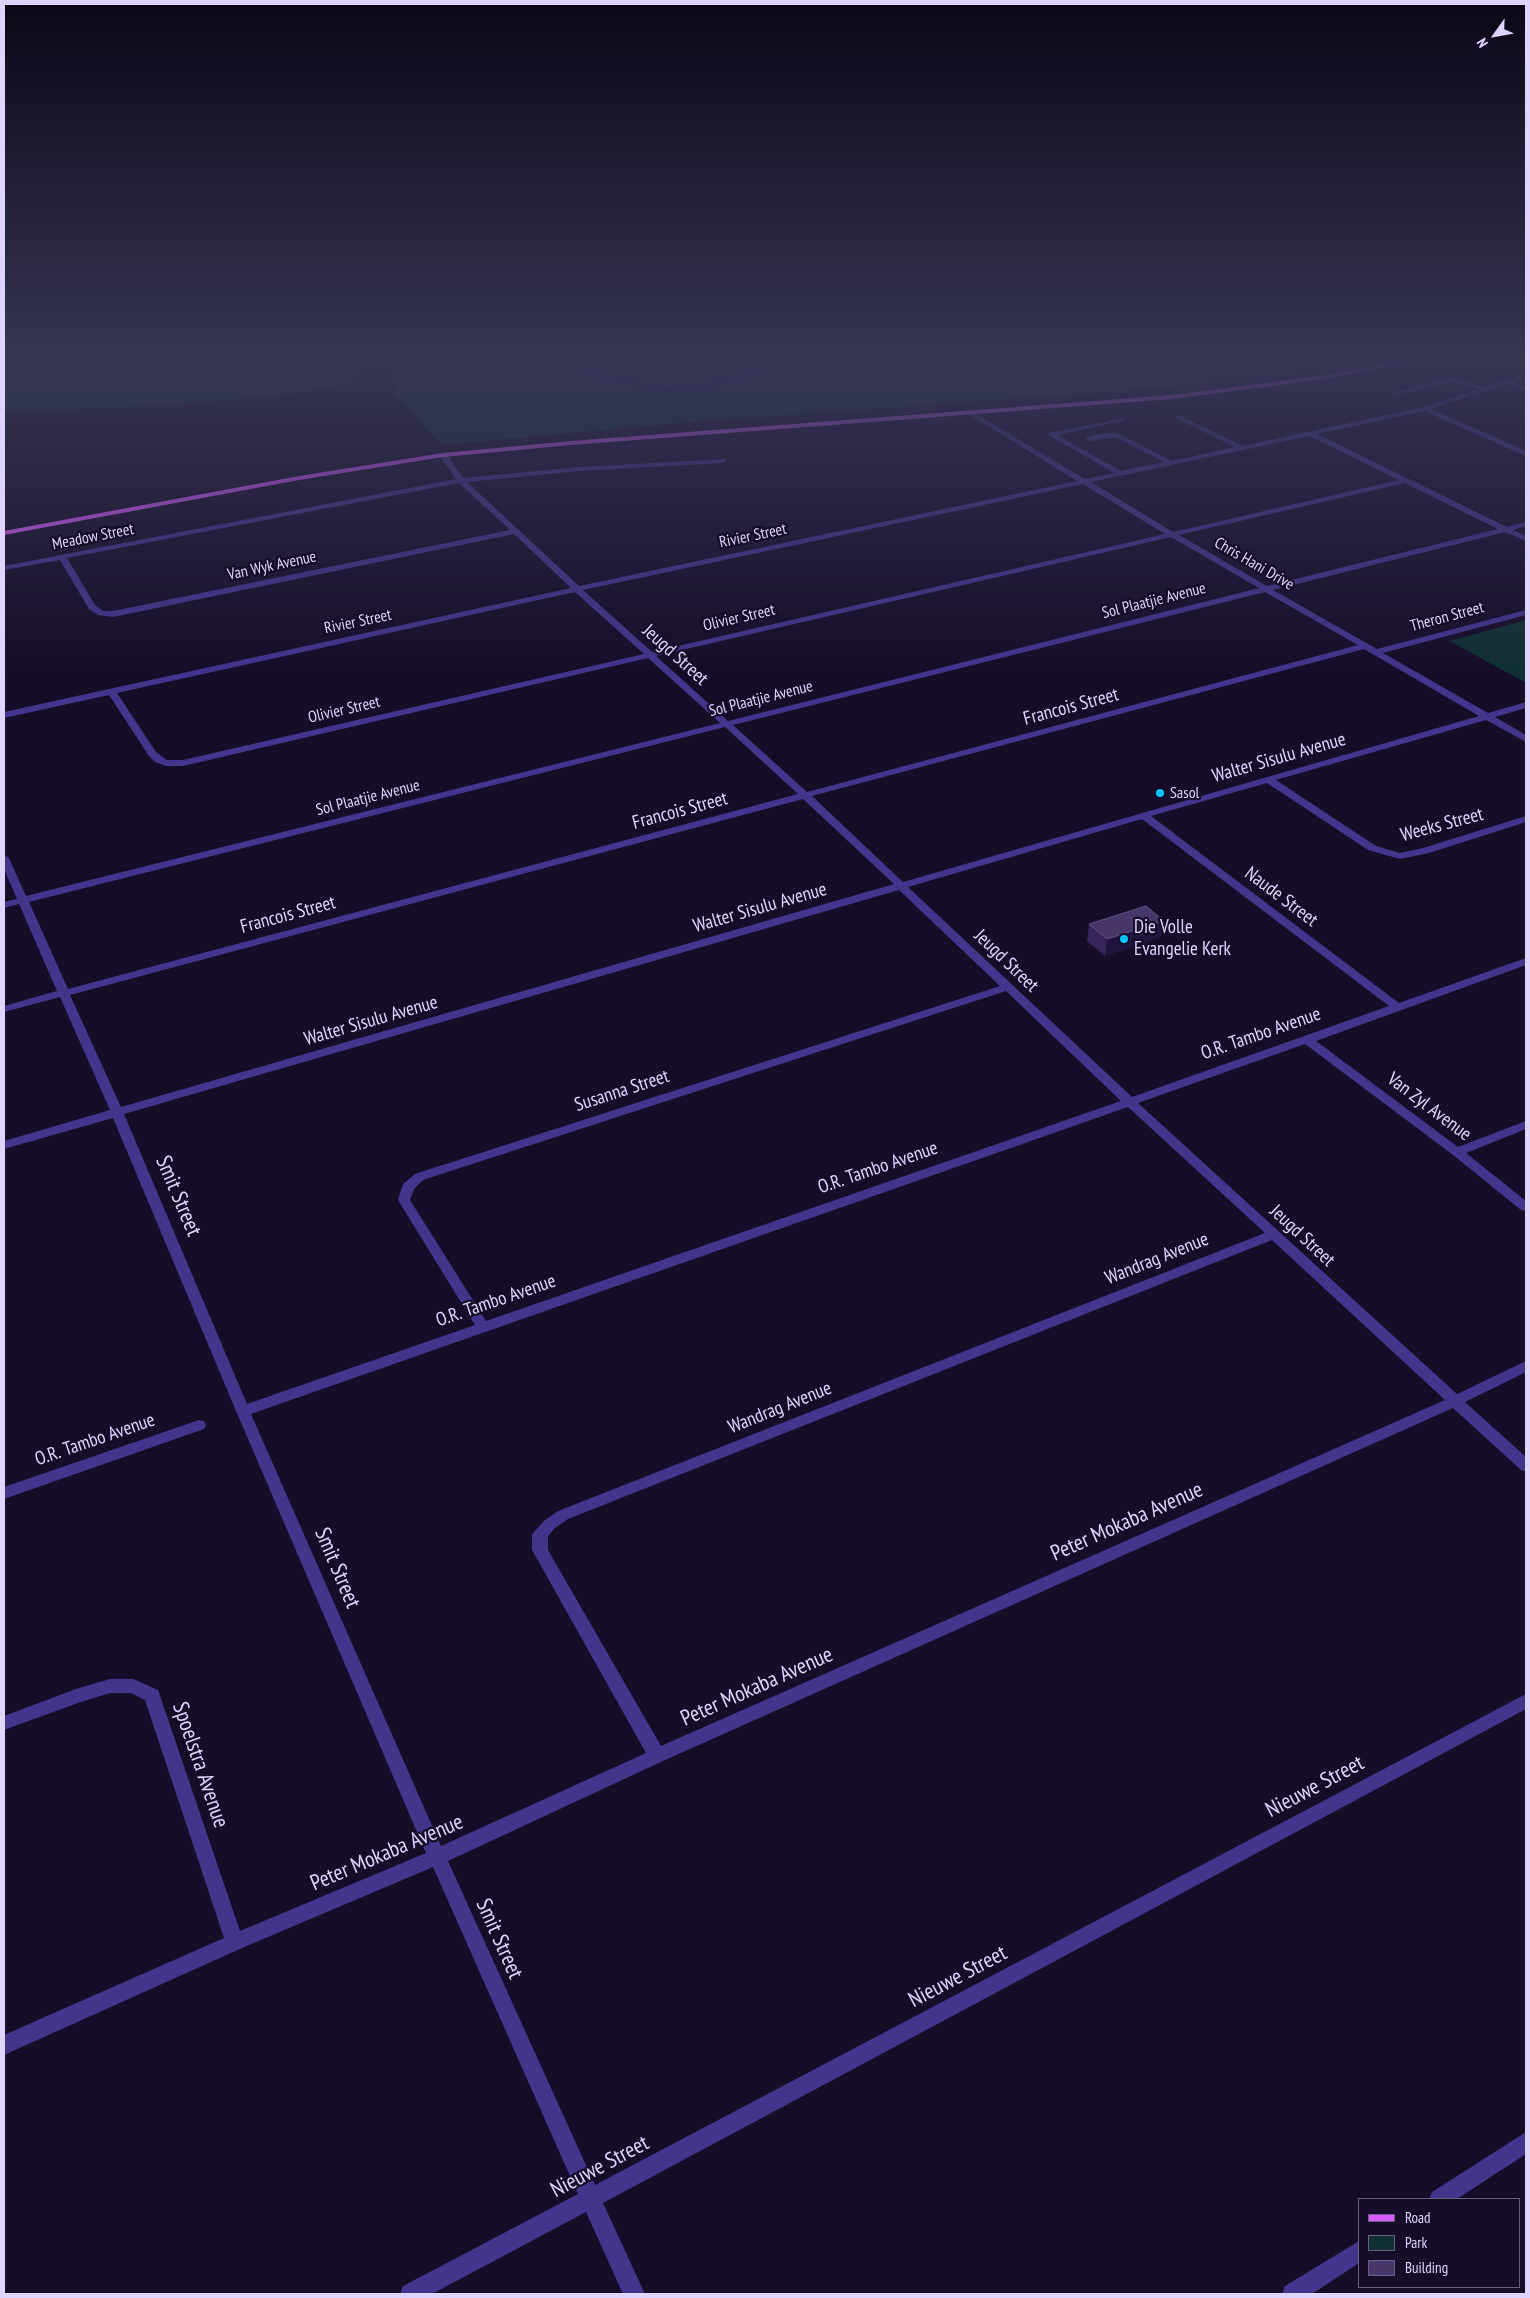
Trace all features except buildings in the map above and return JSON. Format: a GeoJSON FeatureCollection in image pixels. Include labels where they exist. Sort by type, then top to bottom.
{"type":"FeatureCollection","features":[{"type":"Feature","properties":{"kind":"main road"},"geometry":{"type":"LineString","coordinates":[[4,533],[308,476],[390,463]]}},
{"type":"Feature","properties":{"kind":"street","name":"Jeugd Street"},"geometry":{"type":"LineString","coordinates":[[449,463],[461,480],[577,589],[724,724],[806,796],[1128,1101],[1526,1466]]}},
{"type":"Feature","properties":{"kind":"street","name":"Meadow Street"},"geometry":{"type":"LineString","coordinates":[[4,568],[461,480],[580,469],[682,463]]}},
{"type":"Feature","properties":{"kind":"street","name":"Chris Hani Drive"},"geometry":{"type":"LineString","coordinates":[[1052,463],[1526,739]]}},
{"type":"Feature","properties":{"kind":"street"},"geometry":{"type":"LineString","coordinates":[[1102,463],[1121,474]]}},
{"type":"Feature","properties":{"kind":"street","name":"Rivier Street"},"geometry":{"type":"LineString","coordinates":[[4,715],[577,589],[1170,463]]}},
{"type":"Feature","properties":{"kind":"street"},"geometry":{"type":"LineString","coordinates":[[1372,463],[1526,539]]}},
{"type":"Feature","properties":{"kind":"street","name":"Olivier Street"},"geometry":{"type":"LineString","coordinates":[[112,692],[152,754],[158,760],[173,765],[1407,480]]}},
{"type":"Feature","properties":{"kind":"street","name":"Sol Plaatjie Avenue"},"geometry":{"type":"LineString","coordinates":[[4,905],[1526,524]]}},
{"type":"Feature","properties":{"kind":"street","name":"Van Wyk Avenue"},"geometry":{"type":"LineString","coordinates":[[62,557],[92,607],[101,613],[113,614],[517,531]]}},
{"type":"Feature","properties":{"kind":"street","name":"Theron Street"},"geometry":{"type":"LineString","coordinates":[[1376,652],[1526,612]]}},
{"type":"Feature","properties":{"kind":"street","name":"Francois Street"},"geometry":{"type":"LineString","coordinates":[[4,1009],[1364,646]]}},
{"type":"Feature","properties":{"kind":"street","name":"Walter Sisulu Avenue"},"geometry":{"type":"LineString","coordinates":[[4,1145],[1526,705]]}},
{"type":"Feature","properties":{"kind":"street","name":"Weeks Street"},"geometry":{"type":"LineString","coordinates":[[1268,779],[1372,848],[1400,856],[1425,852],[1526,819]]}},
{"type":"Feature","properties":{"kind":"street","name":"Naude Street"},"geometry":{"type":"LineString","coordinates":[[1143,815],[1397,1007]]}},
{"type":"Feature","properties":{"kind":"street","name":"Smit Street"},"geometry":{"type":"LineString","coordinates":[[4,858],[117,1112],[243,1411],[437,1857],[634,2294]]}},
{"type":"Feature","properties":{"kind":"street","name":"O.R. Tambo Avenue"},"geometry":{"type":"LineString","coordinates":[[243,1411],[1307,1040],[1526,961]]}},
{"type":"Feature","properties":{"kind":"street","name":"Susanna Street"},"geometry":{"type":"LineString","coordinates":[[483,1327],[404,1200],[408,1187],[419,1177],[1007,987]]}},
{"type":"Feature","properties":{"kind":"street","name":"Van Zyl Avenue"},"geometry":{"type":"LineString","coordinates":[[1307,1040],[1457,1152],[1526,1207]]}},
{"type":"Feature","properties":{"kind":"street"},"geometry":{"type":"LineString","coordinates":[[1457,1152],[1526,1125]]}},
{"type":"Feature","properties":{"kind":"street","name":"Wandrag Avenue"},"geometry":{"type":"LineString","coordinates":[[657,1756],[540,1550],[540,1534],[550,1524],[572,1512],[1275,1234]]}},
{"type":"Feature","properties":{"kind":"street","name":"Peter Mokaba Avenue"},"geometry":{"type":"LineString","coordinates":[[4,2046],[236,1942],[437,1857],[657,1756],[1455,1401],[1526,1366]]}},
{"type":"Feature","properties":{"kind":"street","name":"O.R. Tambo Avenue"},"geometry":{"type":"LineString","coordinates":[[4,1493],[199,1425]]}},
{"type":"Feature","properties":{"kind":"street","name":"Spoelstra Avenue"},"geometry":{"type":"LineString","coordinates":[[4,1723],[76,1696],[110,1686],[133,1686],[152,1695],[236,1942]]}},
{"type":"Feature","properties":{"kind":"street","name":"Nieuwe Street"},"geometry":{"type":"LineString","coordinates":[[411,2294],[1526,1701]]}},
{"type":"Feature","properties":{"kind":"street"},"geometry":{"type":"LineString","coordinates":[[1441,2198],[1526,2142]]}},
{"type":"Feature","properties":{"kind":"street"},"geometry":{"type":"LineString","coordinates":[[1293,2294],[1358,2252]]}},
{"type":"Feature","properties":{"kind":"green space"},"geometry":{"type":"Polygon","coordinates":[[[1526,620],[1526,683],[1450,641],[1526,620]]]}},
{"type":"Feature","properties":{"kind":"place","name":"Sasol"},"geometry":{"type":"Point","coordinates":[1160,793]}},
{"type":"Feature","properties":{"kind":"place","name":"Die Volle Evangelie Kerk"},"geometry":{"type":"Point","coordinates":[1124,939]}}]}
